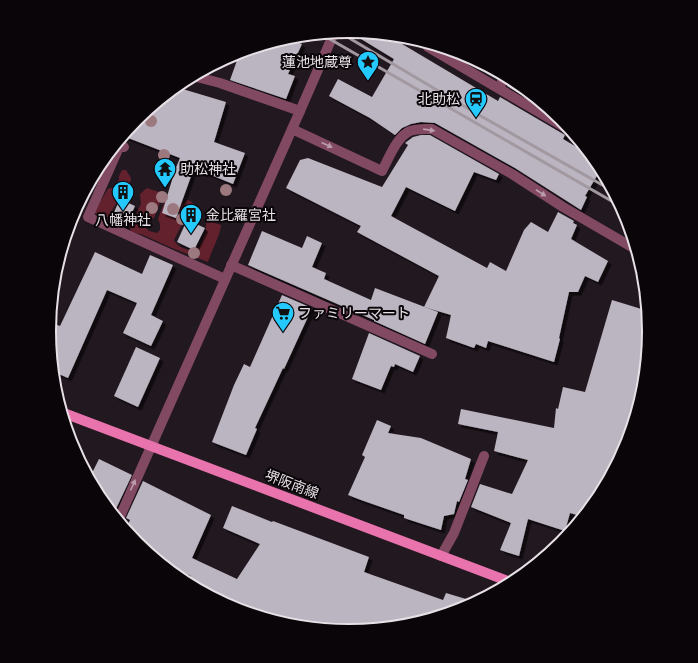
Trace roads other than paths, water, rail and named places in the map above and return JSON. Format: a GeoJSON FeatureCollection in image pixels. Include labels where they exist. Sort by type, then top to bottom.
{"type":"FeatureCollection","features":[{"type":"Feature","properties":{"kind":"main road","name":"堺阪南線"},"geometry":{"type":"LineString","coordinates":[[68,415],[505,580]]}},
{"type":"Feature","properties":{"kind":"street"},"geometry":{"type":"LineString","coordinates":[[120,516],[331,39]]}},
{"type":"Feature","properties":{"kind":"street"},"geometry":{"type":"LineString","coordinates":[[436,52],[553,120]]}},
{"type":"Feature","properties":{"kind":"street"},"geometry":{"type":"LineString","coordinates":[[200,78],[220,83],[300,111]]}},
{"type":"Feature","properties":{"kind":"street"},"geometry":{"type":"LineString","coordinates":[[499,88],[502,81]]}},
{"type":"Feature","properties":{"kind":"street"},"geometry":{"type":"LineString","coordinates":[[292,129],[382,171],[397,143],[404,134],[417,129],[432,129],[512,174],[563,207],[629,245]]}},
{"type":"Feature","properties":{"kind":"street"},"geometry":{"type":"LineString","coordinates":[[117,152],[88,217],[225,279]]}},
{"type":"Feature","properties":{"kind":"street"},"geometry":{"type":"LineString","coordinates":[[231,265],[432,354]]}},
{"type":"Feature","properties":{"kind":"street"},"geometry":{"type":"LineString","coordinates":[[441,556],[454,533],[484,456]]}},
{"type":"Feature","properties":{"kind":"railway"},"geometry":{"type":"LineString","coordinates":[[349,38],[479,115],[603,185]]}},
{"type":"Feature","properties":{"kind":"railway"},"geometry":{"type":"LineString","coordinates":[[330,39],[611,201]]}},
{"type":"Feature","properties":{"kind":"place","name":"蓮池地蔵尊"},"geometry":{"type":"Point","coordinates":[368,82]}},
{"type":"Feature","properties":{"kind":"place","name":"北助松"},"geometry":{"type":"Point","coordinates":[476,118]}},
{"type":"Feature","properties":{"kind":"place","name":"助松神社"},"geometry":{"type":"Point","coordinates":[165,188]}},
{"type":"Feature","properties":{"kind":"place","name":"八幡神社"},"geometry":{"type":"Point","coordinates":[123,212]}},
{"type":"Feature","properties":{"kind":"place","name":"金比羅宮社"},"geometry":{"type":"Point","coordinates":[191,234]}},
{"type":"Feature","properties":{"kind":"place","name":"ファミリーマート"},"geometry":{"type":"Point","coordinates":[283,332]}}]}
